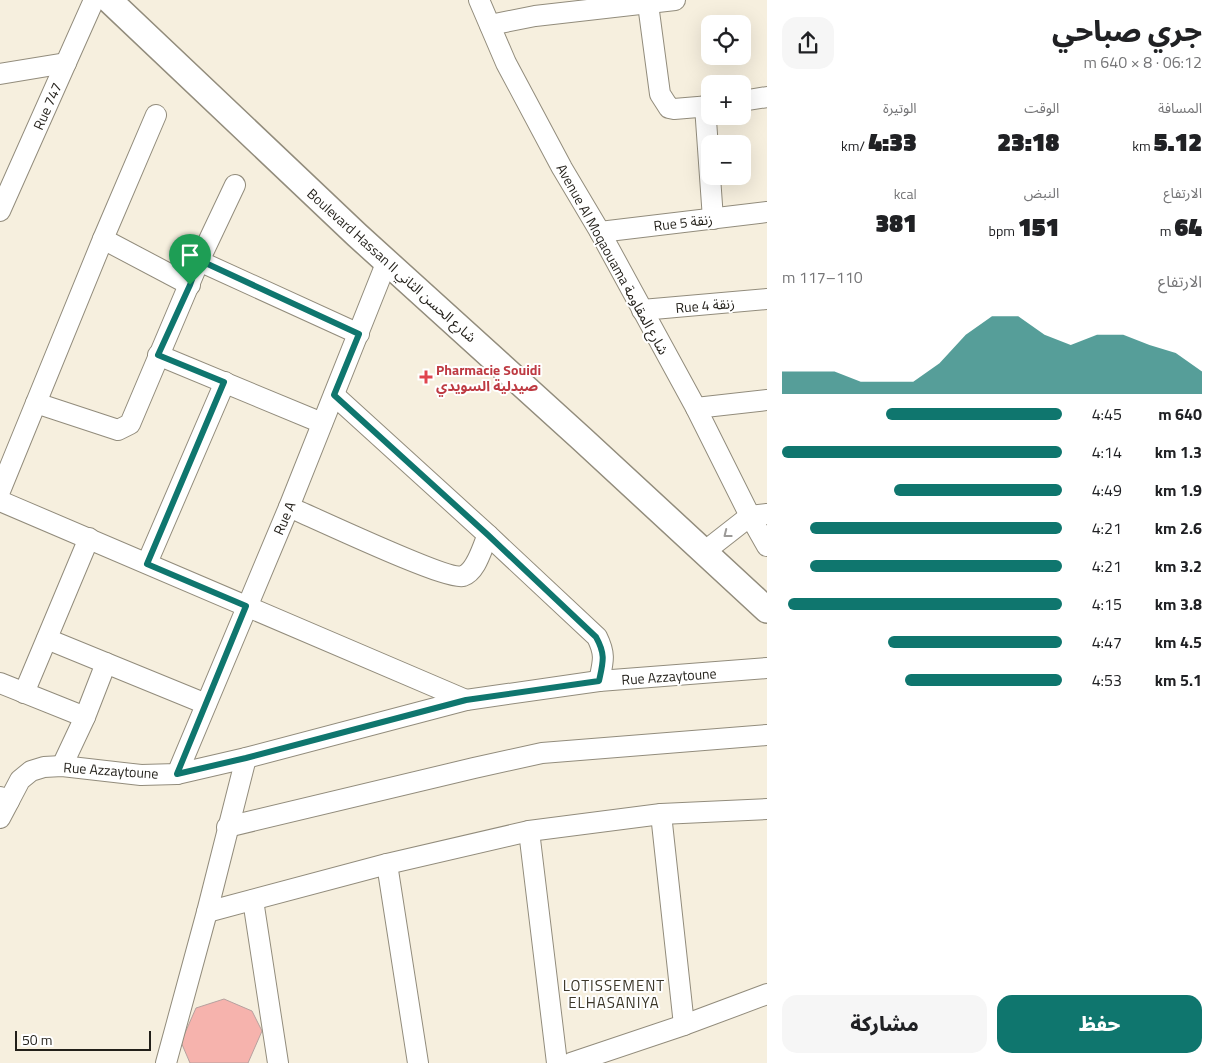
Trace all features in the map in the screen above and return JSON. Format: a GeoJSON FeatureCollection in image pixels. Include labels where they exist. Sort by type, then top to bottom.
{"type":"FeatureCollection","features":[{"type":"Feature","properties":{"kind":"main road","name":"Boulevard Hassan II شارع الحسن الثاني"},"geometry":{"type":"LineString","coordinates":[[109,0],[357,235],[388,261],[767,610]]}},
{"type":"Feature","properties":{"kind":"street","name":"Rue 747"},"geometry":{"type":"LineString","coordinates":[[0,211],[9,171],[66,62],[94,0]]}},
{"type":"Feature","properties":{"kind":"street","name":"Avenue Al Moqaouama شارع المقاومة"},"geometry":{"type":"LineString","coordinates":[[479,0],[510,72],[562,168],[600,232],[696,408],[758,515],[767,546]]}},
{"type":"Feature","properties":{"kind":"street"},"geometry":{"type":"LineString","coordinates":[[490,25],[535,16],[675,0]]}},
{"type":"Feature","properties":{"kind":"street"},"geometry":{"type":"LineString","coordinates":[[648,4],[660,94],[669,108],[701,107]]}},
{"type":"Feature","properties":{"kind":"street"},"geometry":{"type":"LineString","coordinates":[[0,74],[66,62]]}},
{"type":"Feature","properties":{"kind":"street"},"geometry":{"type":"LineString","coordinates":[[751,99],[767,97]]}},
{"type":"Feature","properties":{"kind":"street"},"geometry":{"type":"LineString","coordinates":[[0,491],[156,114]]}},
{"type":"Feature","properties":{"kind":"street"},"geometry":{"type":"LineString","coordinates":[[709,125],[713,219]]}},
{"type":"Feature","properties":{"kind":"street"},"geometry":{"type":"LineString","coordinates":[[36,403],[118,430],[126,428],[130,424],[199,260],[235,185]]}},
{"type":"Feature","properties":{"kind":"street","name":"Rue 5 زنقة"},"geometry":{"type":"LineString","coordinates":[[600,232],[767,212]]}},
{"type":"Feature","properties":{"kind":"street"},"geometry":{"type":"LineString","coordinates":[[104,239],[190,285]]}},
{"type":"Feature","properties":{"kind":"street"},"geometry":{"type":"LineString","coordinates":[[199,260],[359,334]]}},
{"type":"Feature","properties":{"kind":"street","name":"Rue A"},"geometry":{"type":"LineString","coordinates":[[177,774],[289,507],[388,261]]}},
{"type":"Feature","properties":{"kind":"street","name":"Rue 4 زنقة"},"geometry":{"type":"LineString","coordinates":[[642,310],[767,299]]}},
{"type":"Feature","properties":{"kind":"street"},"geometry":{"type":"LineString","coordinates":[[158,355],[322,423]]}},
{"type":"Feature","properties":{"kind":"street"},"geometry":{"type":"LineString","coordinates":[[147,564],[224,382]]}},
{"type":"Feature","properties":{"kind":"street"},"geometry":{"type":"LineString","coordinates":[[334,395],[488,535],[596,637],[603,648],[599,681]]}},
{"type":"Feature","properties":{"kind":"street"},"geometry":{"type":"LineString","coordinates":[[696,408],[767,400]]}},
{"type":"Feature","properties":{"kind":"street"},"geometry":{"type":"LineString","coordinates":[[0,500],[466,700]]}},
{"type":"Feature","properties":{"kind":"street"},"geometry":{"type":"LineString","coordinates":[[289,507],[448,575],[461,577],[468,574],[474,568],[488,535]]}},
{"type":"Feature","properties":{"kind":"street"},"geometry":{"type":"LineString","coordinates":[[704,552],[758,515]]}},
{"type":"Feature","properties":{"kind":"street"},"geometry":{"type":"LineString","coordinates":[[24,693],[89,538]]}},
{"type":"Feature","properties":{"kind":"street"},"geometry":{"type":"LineString","coordinates":[[47,639],[206,704]]}},
{"type":"Feature","properties":{"kind":"street"},"geometry":{"type":"LineString","coordinates":[[62,766],[85,718],[106,663]]}},
{"type":"Feature","properties":{"kind":"street","name":"Rue Azzaytoune"},"geometry":{"type":"LineString","coordinates":[[0,818],[5,799],[20,780],[31,771],[44,767],[62,766],[141,775],[177,774],[246,758],[466,700],[599,681],[767,668]]}},
{"type":"Feature","properties":{"kind":"street"},"geometry":{"type":"LineString","coordinates":[[0,683],[85,718]]}},
{"type":"Feature","properties":{"kind":"street"},"geometry":{"type":"LineString","coordinates":[[227,827],[474,768],[542,754],[767,736]]}},
{"type":"Feature","properties":{"kind":"street"},"geometry":{"type":"LineString","coordinates":[[166,1063],[246,758]]}},
{"type":"Feature","properties":{"kind":"street"},"geometry":{"type":"LineString","coordinates":[[207,912],[387,864],[529,831],[661,814],[767,808]]}},
{"type":"Feature","properties":{"kind":"street"},"geometry":{"type":"LineString","coordinates":[[661,814],[684,1025]]}},
{"type":"Feature","properties":{"kind":"street"},"geometry":{"type":"LineString","coordinates":[[529,831],[557,1063]]}},
{"type":"Feature","properties":{"kind":"street"},"geometry":{"type":"LineString","coordinates":[[387,864],[418,1063]]}},
{"type":"Feature","properties":{"kind":"street"},"geometry":{"type":"LineString","coordinates":[[253,900],[278,1063]]}},
{"type":"Feature","properties":{"kind":"street"},"geometry":{"type":"LineString","coordinates":[[571,1063],[684,1025],[767,994]]}},
{"type":"Feature","properties":{"kind":"building"},"geometry":{"type":"Polygon","coordinates":[[[224,999],[252,1011],[262,1031],[248,1063],[190,1063],[181,1042],[196,1008],[224,999]]]}},
{"type":"Feature","properties":{"kind":"place","name":"Pharmacie Souidi صيدلية السويدي"},"geometry":{"type":"Point","coordinates":[426,377]}},
{"type":"Feature","properties":{"kind":"district","name":"LOTISSEMENT ELHASANIYA"},"geometry":{"type":"Point","coordinates":[614,994]}},
{"type":"Feature","properties":{"kind":"route"},"geometry":{"type":"LineString","coordinates":[[199,260],[359,334],[334,395],[488,535],[596,637],[603,648],[599,681],[466,700],[246,758],[177,774],[246,606],[147,564],[224,382],[158,355],[190,285],[199,260]]}}]}
